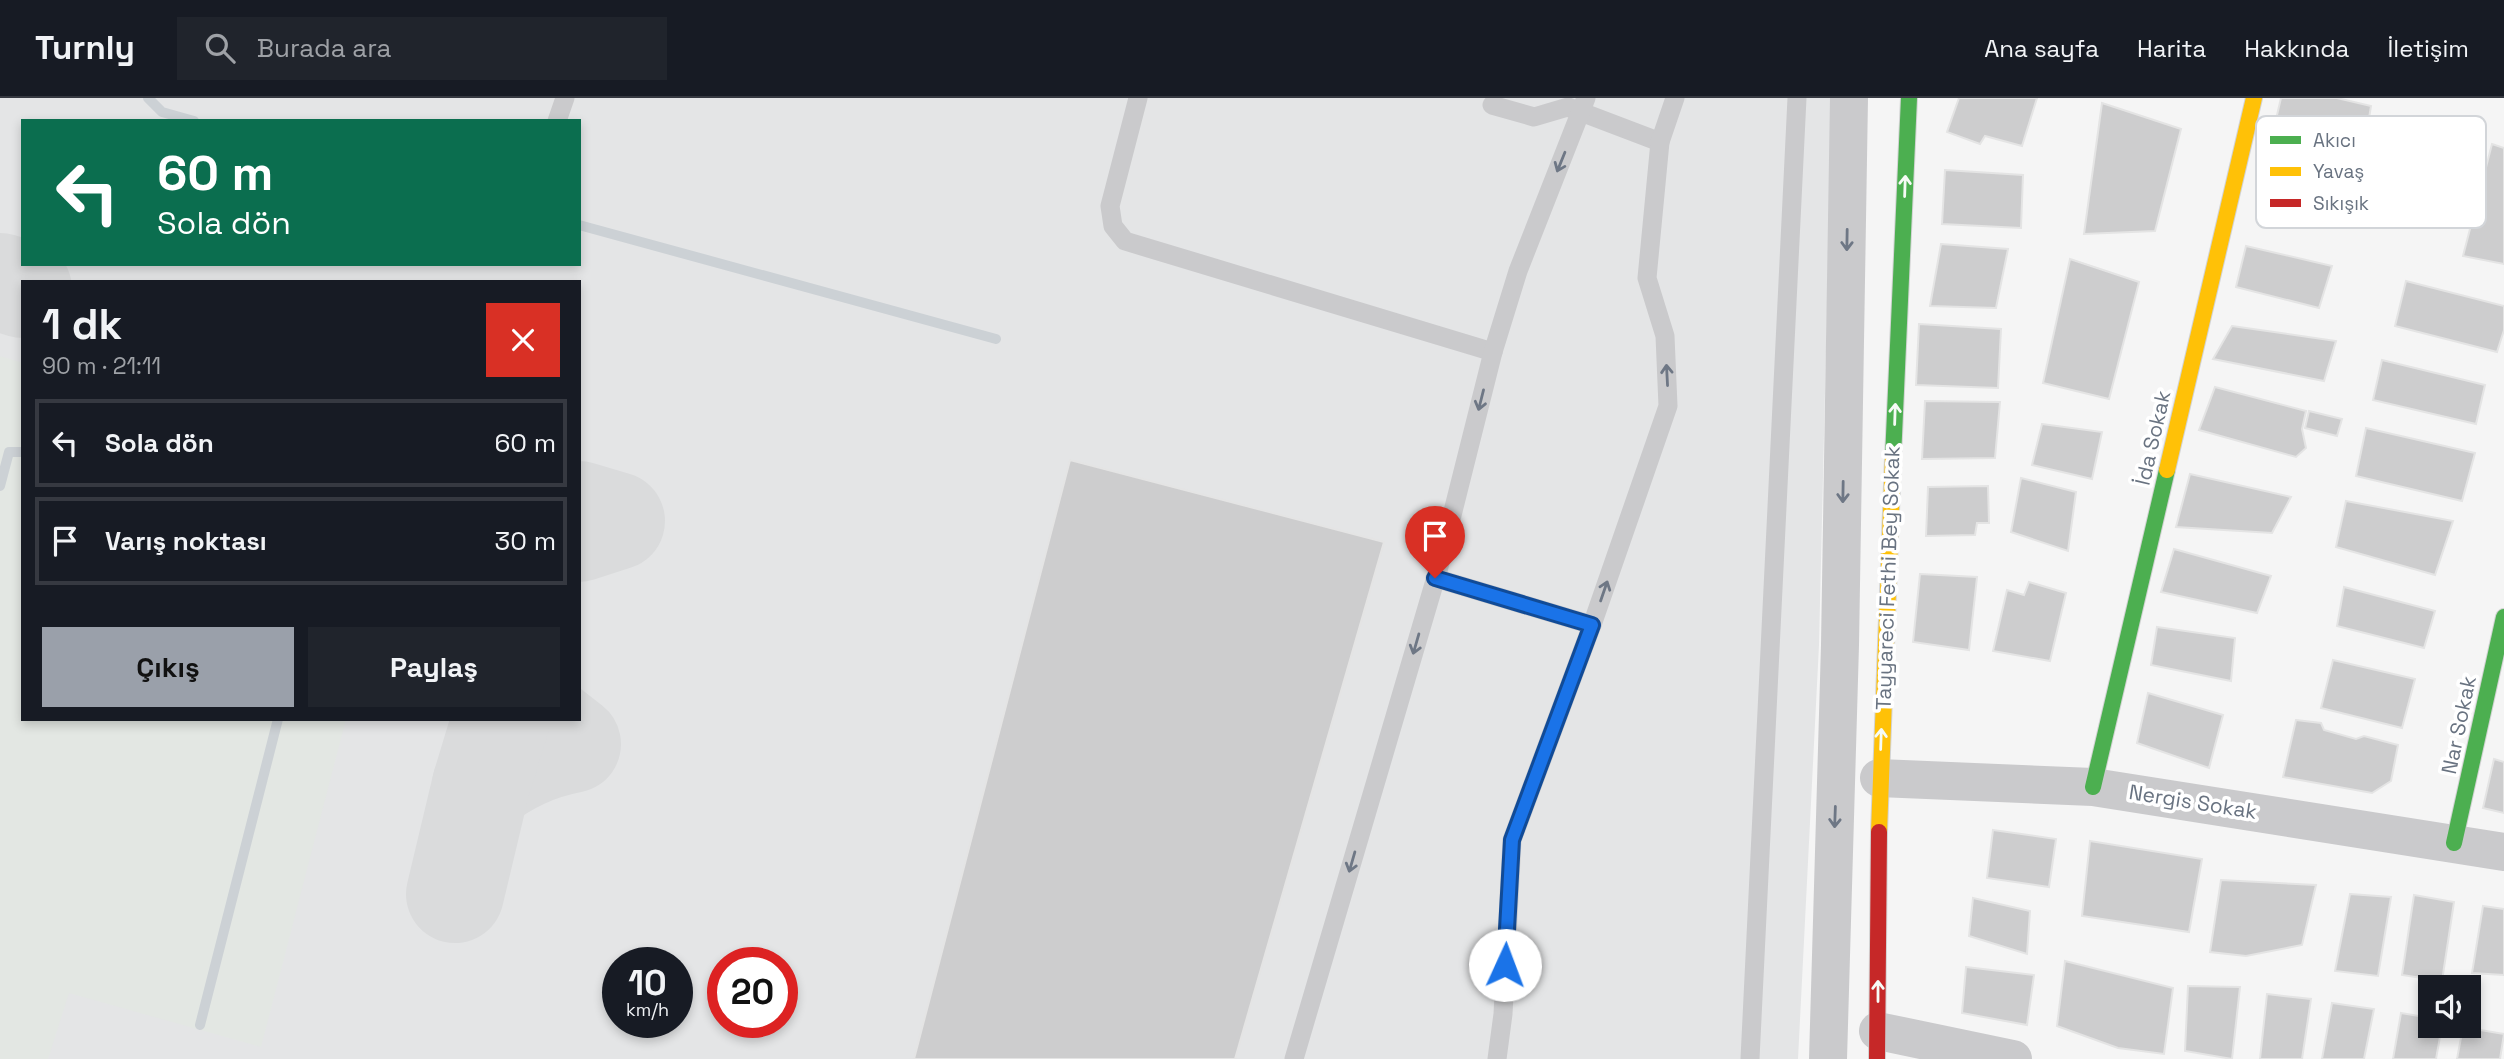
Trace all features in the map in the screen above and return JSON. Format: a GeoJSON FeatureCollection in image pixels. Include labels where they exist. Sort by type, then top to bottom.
{"type":"FeatureCollection","features":[{"type":"Feature","properties":{"kind":"street"},"geometry":{"type":"LineString","coordinates":[[1828,1059],[1840,632],[1849,98]]}},
{"type":"Feature","properties":{"kind":"street","name":"Tayyareci Fethi Bey Sokak"},"geometry":{"type":"LineString","coordinates":[[1877,1045],[1879,778],[1909,98]]}},
{"type":"Feature","properties":{"kind":"street","name":"İda Sokak"},"geometry":{"type":"LineString","coordinates":[[2093,787],[2254,98]]}},
{"type":"Feature","properties":{"kind":"street","name":"Nar Sokak"},"geometry":{"type":"LineString","coordinates":[[2454,843],[2504,617]]}},
{"type":"Feature","properties":{"kind":"street","name":"Nergis Sokak"},"geometry":{"type":"LineString","coordinates":[[1879,778],[2093,787],[2504,852]]}},
{"type":"Feature","properties":{"kind":"street"},"geometry":{"type":"LineString","coordinates":[[1877,1045],[2013,1059]]}},
{"type":"Feature","properties":{"kind":"lane"},"geometry":{"type":"LineString","coordinates":[[558,119],[565,98]]}},
{"type":"Feature","properties":{"kind":"lane"},"geometry":{"type":"LineString","coordinates":[[1138,98],[1110,206],[1113,226],[1125,241],[1493,352]]}},
{"type":"Feature","properties":{"kind":"lane"},"geometry":{"type":"LineString","coordinates":[[1497,1059],[1503,1014],[1512,840],[1592,625],[1668,406],[1665,336],[1647,278],[1660,142],[1675,98]]}},
{"type":"Feature","properties":{"kind":"lane"},"geometry":{"type":"LineString","coordinates":[[1750,1059],[1797,98]]}},
{"type":"Feature","properties":{"kind":"lane"},"geometry":{"type":"LineString","coordinates":[[1294,1059],[1435,578],[1493,352],[1574,104]]}},
{"type":"Feature","properties":{"kind":"lane"},"geometry":{"type":"LineString","coordinates":[[1492,105],[1534,117],[1574,104],[1660,142]]}},
{"type":"Feature","properties":{"kind":"lane"},"geometry":{"type":"LineString","coordinates":[[1435,578],[1592,625]]}},
{"type":"Feature","properties":{"kind":"shaded area"},"geometry":{"type":"Polygon","coordinates":[[[0,98],[1832,98],[1819,645],[1798,1059],[0,1059],[0,98]]]}},
{"type":"Feature","properties":{"kind":"shaded area"},"geometry":{"type":"Polygon","coordinates":[[[0,356],[21,362],[21,721],[345,721],[261,1047],[69,993],[48,1059],[0,1059],[0,356]]]}},
{"type":"Feature","properties":{"kind":"building"},"geometry":{"type":"Polygon","coordinates":[[[1959,98],[2037,98],[2022,146],[1985,136],[1980,144],[1947,132],[1959,98]]]}},
{"type":"Feature","properties":{"kind":"building"},"geometry":{"type":"Polygon","coordinates":[[[2281,98],[2337,98],[2371,106],[2369,116],[2277,116],[2281,98]]]}},
{"type":"Feature","properties":{"kind":"building"},"geometry":{"type":"Polygon","coordinates":[[[2102,103],[2181,129],[2155,231],[2084,234],[2102,103]]]}},
{"type":"Feature","properties":{"kind":"building"},"geometry":{"type":"Polygon","coordinates":[[[2492,144],[2504,148],[2504,264],[2463,256],[2470,228],[2486,228],[2486,167],[2492,144]]]}},
{"type":"Feature","properties":{"kind":"building"},"geometry":{"type":"Polygon","coordinates":[[[1945,170],[2023,175],[2021,228],[1942,224],[1945,170]]]}},
{"type":"Feature","properties":{"kind":"building"},"geometry":{"type":"Polygon","coordinates":[[[1941,244],[2008,249],[1996,308],[1930,306],[1941,244]]]}},
{"type":"Feature","properties":{"kind":"building"},"geometry":{"type":"Polygon","coordinates":[[[2246,246],[2332,266],[2319,308],[2236,287],[2246,246]]]}},
{"type":"Feature","properties":{"kind":"building"},"geometry":{"type":"Polygon","coordinates":[[[2070,259],[2139,282],[2109,399],[2043,383],[2070,259]]]}},
{"type":"Feature","properties":{"kind":"building"},"geometry":{"type":"Polygon","coordinates":[[[2406,281],[2504,306],[2504,330],[2497,352],[2395,326],[2406,281]]]}},
{"type":"Feature","properties":{"kind":"building"},"geometry":{"type":"Polygon","coordinates":[[[1919,324],[2001,329],[1998,388],[1916,385],[1919,324]]]}},
{"type":"Feature","properties":{"kind":"building"},"geometry":{"type":"Polygon","coordinates":[[[2232,326],[2336,341],[2324,381],[2213,359],[2232,326]]]}},
{"type":"Feature","properties":{"kind":"building"},"geometry":{"type":"Polygon","coordinates":[[[2382,360],[2485,385],[2476,424],[2373,400],[2382,360]]]}},
{"type":"Feature","properties":{"kind":"building"},"geometry":{"type":"Polygon","coordinates":[[[2215,387],[2306,411],[2302,429],[2306,448],[2296,457],[2199,430],[2215,387]]]}},
{"type":"Feature","properties":{"kind":"building"},"geometry":{"type":"Polygon","coordinates":[[[1925,401],[2000,402],[1995,458],[1922,459],[1925,401]]]}},
{"type":"Feature","properties":{"kind":"building"},"geometry":{"type":"Polygon","coordinates":[[[2309,411],[2342,419],[2337,436],[2305,428],[2309,411]]]}},
{"type":"Feature","properties":{"kind":"building"},"geometry":{"type":"Polygon","coordinates":[[[2042,424],[2102,432],[2092,479],[2032,465],[2042,424]]]}},
{"type":"Feature","properties":{"kind":"building"},"geometry":{"type":"Polygon","coordinates":[[[2366,428],[2475,453],[2462,501],[2356,476],[2366,428]]]}},
{"type":"Feature","properties":{"kind":"building"},"geometry":{"type":"Polygon","coordinates":[[[1070,460],[1384,542],[1235,1059],[914,1059],[1070,460]]]}},
{"type":"Feature","properties":{"kind":"building"},"geometry":{"type":"Polygon","coordinates":[[[2190,474],[2291,497],[2272,533],[2176,527],[2190,474]]]}},
{"type":"Feature","properties":{"kind":"building"},"geometry":{"type":"Polygon","coordinates":[[[2021,478],[2076,492],[2068,551],[2011,532],[2021,478]]]}},
{"type":"Feature","properties":{"kind":"building"},"geometry":{"type":"Polygon","coordinates":[[[1988,486],[1989,523],[1977,523],[1975,535],[1926,536],[1928,487],[1988,486]]]}},
{"type":"Feature","properties":{"kind":"building"},"geometry":{"type":"Polygon","coordinates":[[[2346,501],[2453,521],[2435,575],[2336,547],[2346,501]]]}},
{"type":"Feature","properties":{"kind":"building"},"geometry":{"type":"Polygon","coordinates":[[[2174,549],[2271,576],[2257,613],[2161,592],[2174,549]]]}},
{"type":"Feature","properties":{"kind":"building"},"geometry":{"type":"Polygon","coordinates":[[[1920,574],[1977,577],[1969,650],[1913,642],[1920,574]]]}},
{"type":"Feature","properties":{"kind":"building"},"geometry":{"type":"Polygon","coordinates":[[[2029,582],[2066,593],[2050,661],[1993,651],[2007,590],[2024,595],[2029,582]]]}},
{"type":"Feature","properties":{"kind":"building"},"geometry":{"type":"Polygon","coordinates":[[[2344,587],[2435,611],[2424,648],[2337,626],[2344,587]]]}},
{"type":"Feature","properties":{"kind":"building"},"geometry":{"type":"Polygon","coordinates":[[[2157,627],[2235,638],[2231,681],[2151,665],[2157,627]]]}},
{"type":"Feature","properties":{"kind":"building"},"geometry":{"type":"Polygon","coordinates":[[[2333,660],[2415,679],[2402,728],[2321,708],[2333,660]]]}},
{"type":"Feature","properties":{"kind":"building"},"geometry":{"type":"Polygon","coordinates":[[[2148,693],[2223,715],[2209,768],[2137,743],[2148,693]]]}},
{"type":"Feature","properties":{"kind":"building"},"geometry":{"type":"Polygon","coordinates":[[[2296,720],[2321,723],[2324,730],[2356,739],[2364,736],[2398,745],[2391,781],[2372,793],[2283,777],[2296,720]]]}},
{"type":"Feature","properties":{"kind":"building"},"geometry":{"type":"Polygon","coordinates":[[[2494,759],[2504,762],[2504,813],[2483,808],[2494,759]]]}},
{"type":"Feature","properties":{"kind":"building"},"geometry":{"type":"Polygon","coordinates":[[[1993,830],[2056,839],[2049,887],[1987,878],[1993,830]]]}},
{"type":"Feature","properties":{"kind":"building"},"geometry":{"type":"Polygon","coordinates":[[[2090,841],[2202,859],[2189,932],[2082,916],[2090,841]]]}},
{"type":"Feature","properties":{"kind":"building"},"geometry":{"type":"Polygon","coordinates":[[[2221,880],[2316,885],[2302,945],[2246,956],[2210,952],[2221,880]]]}},
{"type":"Feature","properties":{"kind":"building"},"geometry":{"type":"Polygon","coordinates":[[[2350,894],[2391,897],[2378,976],[2335,971],[2350,894]]]}},
{"type":"Feature","properties":{"kind":"building"},"geometry":{"type":"Polygon","coordinates":[[[2414,895],[2454,902],[2443,975],[2418,975],[2418,977],[2402,975],[2414,895]]]}},
{"type":"Feature","properties":{"kind":"building"},"geometry":{"type":"Polygon","coordinates":[[[1973,898],[2030,911],[2027,954],[1969,936],[1973,898]]]}},
{"type":"Feature","properties":{"kind":"building"},"geometry":{"type":"Polygon","coordinates":[[[2483,906],[2504,909],[2504,975],[2472,973],[2483,906]]]}},
{"type":"Feature","properties":{"kind":"building"},"geometry":{"type":"Polygon","coordinates":[[[2065,961],[2173,988],[2164,1054],[2118,1048],[2057,1026],[2065,961]]]}},
{"type":"Feature","properties":{"kind":"building"},"geometry":{"type":"Polygon","coordinates":[[[1966,967],[2034,975],[2027,1025],[1962,1013],[1966,967]]]}},
{"type":"Feature","properties":{"kind":"building"},"geometry":{"type":"Polygon","coordinates":[[[2188,986],[2240,987],[2232,1059],[2185,1051],[2188,986]]]}},
{"type":"Feature","properties":{"kind":"building"},"geometry":{"type":"Polygon","coordinates":[[[2267,994],[2311,999],[2302,1059],[2260,1059],[2267,994]]]}},
{"type":"Feature","properties":{"kind":"building"},"geometry":{"type":"Polygon","coordinates":[[[2332,1003],[2374,1009],[2364,1059],[2322,1059],[2332,1003]]]}},
{"type":"Feature","properties":{"kind":"building"},"geometry":{"type":"Polygon","coordinates":[[[2401,1013],[2418,1016],[2418,1038],[2440,1038],[2436,1059],[2393,1059],[2401,1013]]]}},
{"type":"Feature","properties":{"kind":"building"},"geometry":{"type":"Polygon","coordinates":[[[2481,1030],[2504,1034],[2500,1059],[2457,1059],[2461,1038],[2481,1038],[2481,1030]]]}},
{"type":"Feature","properties":{"kind":"waterway"},"geometry":{"type":"LineString","coordinates":[[148,98],[162,112],[187,119]]}},
{"type":"Feature","properties":{"kind":"waterway"},"geometry":{"type":"LineString","coordinates":[[581,226],[996,339]]}},
{"type":"Feature","properties":{"kind":"waterway"},"geometry":{"type":"LineString","coordinates":[[0,486],[9,452],[21,452]]}},
{"type":"Feature","properties":{"kind":"waterway"},"geometry":{"type":"LineString","coordinates":[[200,1025],[277,721]]}},
{"type":"Feature","properties":{"kind":"taxiway"},"geometry":{"type":"LineString","coordinates":[[0,282],[21,288]]}},
{"type":"Feature","properties":{"kind":"taxiway"},"geometry":{"type":"LineString","coordinates":[[581,511],[616,521],[581,532]]}},
{"type":"Feature","properties":{"kind":"taxiway"},"geometry":{"type":"LineString","coordinates":[[455,894],[481,785],[500,721]]}},
{"type":"Feature","properties":{"kind":"taxiway"},"geometry":{"type":"LineString","coordinates":[[481,785],[524,759],[572,744],[543,721]]}},
{"type":"Feature","properties":{"kind":"traffic: fast"},"geometry":{"type":"LineString","coordinates":[[1893,458],[1909,98]]}},
{"type":"Feature","properties":{"kind":"traffic: fast"},"geometry":{"type":"LineString","coordinates":[[2093,787],[2167,470]]}},
{"type":"Feature","properties":{"kind":"traffic: fast"},"geometry":{"type":"LineString","coordinates":[[2454,843],[2504,617]]}},
{"type":"Feature","properties":{"kind":"traffic: slow"},"geometry":{"type":"LineString","coordinates":[[2167,470],[2254,98]]}},
{"type":"Feature","properties":{"kind":"traffic: slow"},"geometry":{"type":"LineString","coordinates":[[1879,832],[1893,458]]}},
{"type":"Feature","properties":{"kind":"traffic: jam"},"geometry":{"type":"LineString","coordinates":[[1877,1059],[1879,832]]}},
{"type":"Feature","properties":{"kind":"route"},"geometry":{"type":"LineString","coordinates":[[1435,578],[1592,625],[1512,840],[1505,965]]}}]}
